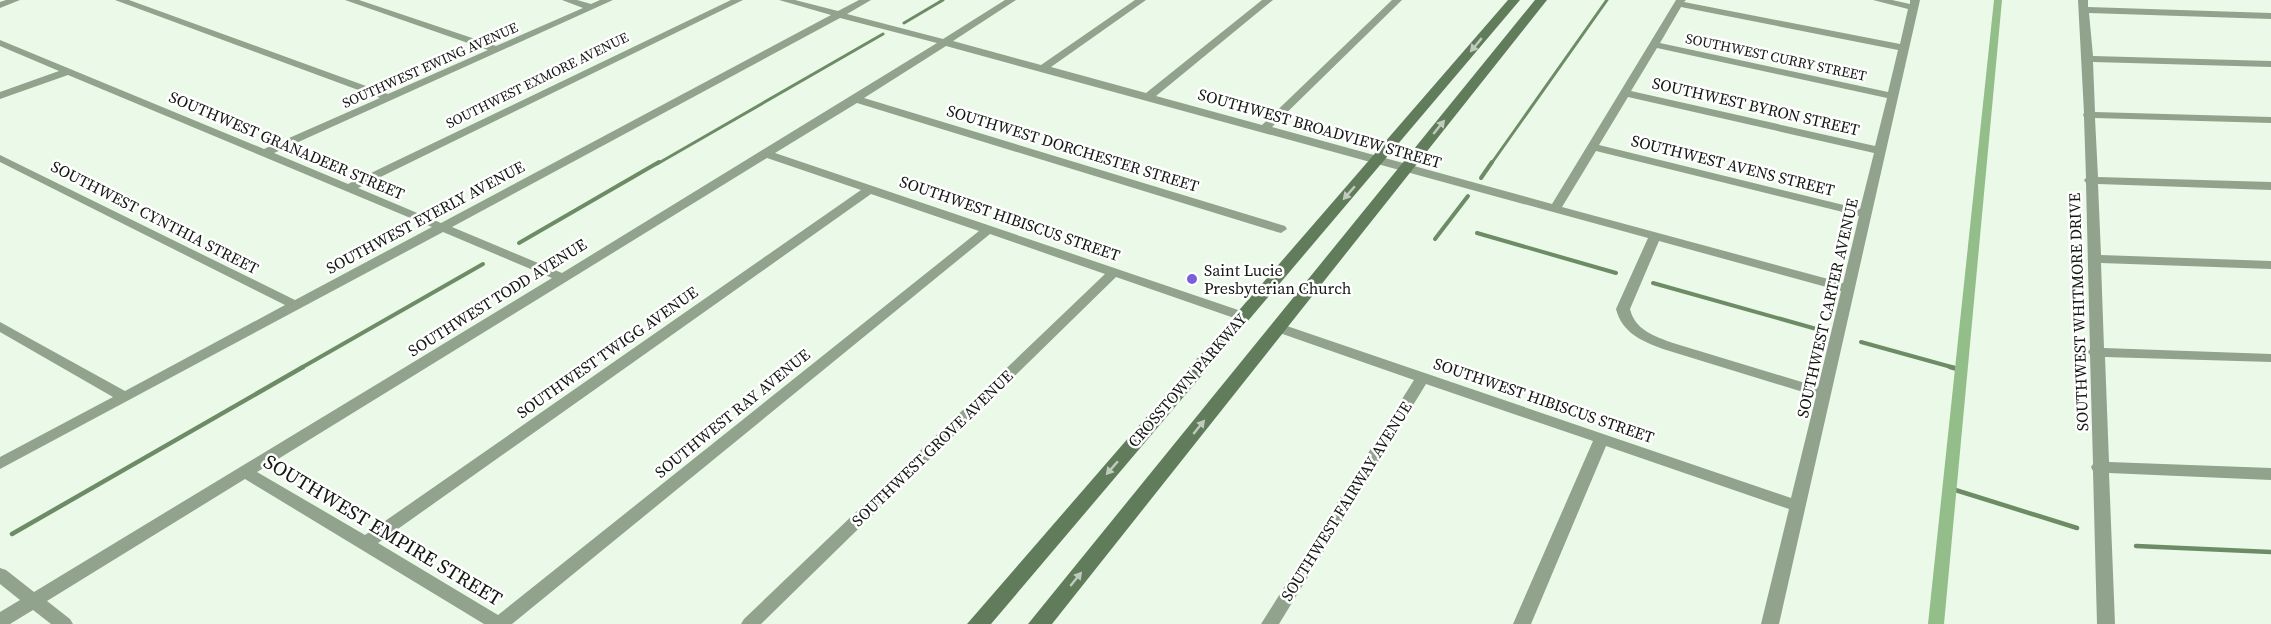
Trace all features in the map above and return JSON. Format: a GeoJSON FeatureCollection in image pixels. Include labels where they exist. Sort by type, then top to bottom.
{"type":"FeatureCollection","features":[{"type":"Feature","properties":{"kind":"main road","name":"CROSSTOWN PARKWAY"},"geometry":{"type":"LineString","coordinates":[[978,624],[1514,0]]}},
{"type":"Feature","properties":{"kind":"main road"},"geometry":{"type":"LineString","coordinates":[[1040,624],[1541,0]]}},
{"type":"Feature","properties":{"kind":"street"},"geometry":{"type":"LineString","coordinates":[[0,5],[15,0]]}},
{"type":"Feature","properties":{"kind":"street"},"geometry":{"type":"LineString","coordinates":[[120,0],[389,98]]}},
{"type":"Feature","properties":{"kind":"street"},"geometry":{"type":"LineString","coordinates":[[350,0],[497,50]]}},
{"type":"Feature","properties":{"kind":"street"},"geometry":{"type":"LineString","coordinates":[[567,0],[591,7]]}},
{"type":"Feature","properties":{"kind":"street","name":"SOUTHWEST EWING AVENUE"},"geometry":{"type":"LineString","coordinates":[[263,154],[608,0]]}},
{"type":"Feature","properties":{"kind":"street","name":"SOUTHWEST EXMORE AVENUE"},"geometry":{"type":"LineString","coordinates":[[349,188],[738,0]]}},
{"type":"Feature","properties":{"kind":"street","name":"SOUTHWEST BROADVIEW STREET"},"geometry":{"type":"LineString","coordinates":[[784,0],[1043,68],[1848,289]]}},
{"type":"Feature","properties":{"kind":"street","name":"SOUTHWEST EYERLY AVENUE"},"geometry":{"type":"LineString","coordinates":[[0,464],[866,0]]}},
{"type":"Feature","properties":{"kind":"street","name":"SOUTHWEST TODD AVENUE"},"geometry":{"type":"LineString","coordinates":[[0,621],[856,99],[943,41],[1011,0]]}},
{"type":"Feature","properties":{"kind":"street"},"geometry":{"type":"LineString","coordinates":[[1043,68],[1141,0]]}},
{"type":"Feature","properties":{"kind":"street"},"geometry":{"type":"LineString","coordinates":[[1148,97],[1268,0]]}},
{"type":"Feature","properties":{"kind":"street"},"geometry":{"type":"LineString","coordinates":[[1264,129],[1397,0]]}},
{"type":"Feature","properties":{"kind":"street"},"geometry":{"type":"LineString","coordinates":[[1878,0],[1914,3]]}},
{"type":"Feature","properties":{"kind":"street"},"geometry":{"type":"LineString","coordinates":[[1556,210],[1680,2],[1903,48]]}},
{"type":"Feature","properties":{"kind":"street","name":"SOUTHWEST CARTER AVENUE"},"geometry":{"type":"LineString","coordinates":[[1770,624],[1914,3]]}},
{"type":"Feature","properties":{"kind":"street"},"geometry":{"type":"LineString","coordinates":[[2083,5],[2271,16]]}},
{"type":"Feature","properties":{"kind":"street","name":"SOUTHWEST WHITMORE DRIVE"},"geometry":{"type":"LineString","coordinates":[[2083,5],[2088,59],[2095,352],[2106,624]]}},
{"type":"Feature","properties":{"kind":"street","name":"SOUTHWEST GRANADEER STREET"},"geometry":{"type":"LineString","coordinates":[[2,45],[561,277]]}},
{"type":"Feature","properties":{"kind":"street","name":"SOUTHWEST CURRY STREET"},"geometry":{"type":"LineString","coordinates":[[1654,45],[1892,96]]}},
{"type":"Feature","properties":{"kind":"street"},"geometry":{"type":"LineString","coordinates":[[2088,59],[2271,64]]}},
{"type":"Feature","properties":{"kind":"street"},"geometry":{"type":"LineString","coordinates":[[0,96],[69,71]]}},
{"type":"Feature","properties":{"kind":"street","name":"SOUTHWEST BYRON STREET"},"geometry":{"type":"LineString","coordinates":[[1625,93],[1881,151]]}},
{"type":"Feature","properties":{"kind":"street","name":"SOUTHWEST DORCHESTER STREET"},"geometry":{"type":"LineString","coordinates":[[856,99],[1281,229]]}},
{"type":"Feature","properties":{"kind":"street"},"geometry":{"type":"LineString","coordinates":[[2088,115],[2271,120]]}},
{"type":"Feature","properties":{"kind":"street","name":"SOUTHWEST AVENS STREET"},"geometry":{"type":"LineString","coordinates":[[1593,147],[1865,214]]}},
{"type":"Feature","properties":{"kind":"street","name":"SOUTHWEST HIBISCUS STREET"},"geometry":{"type":"LineString","coordinates":[[765,154],[1242,316]]}},
{"type":"Feature","properties":{"kind":"street","name":"SOUTHWEST CYNTHIA STREET"},"geometry":{"type":"LineString","coordinates":[[0,158],[295,305]]}},
{"type":"Feature","properties":{"kind":"street"},"geometry":{"type":"LineString","coordinates":[[2090,180],[2271,186]]}},
{"type":"Feature","properties":{"kind":"street","name":"SOUTHWEST TWIGG AVENUE"},"geometry":{"type":"LineString","coordinates":[[365,544],[870,189]]}},
{"type":"Feature","properties":{"kind":"street","name":"SOUTHWEST RAY AVENUE"},"geometry":{"type":"LineString","coordinates":[[499,624],[988,230]]}},
{"type":"Feature","properties":{"kind":"street"},"geometry":{"type":"LineString","coordinates":[[1655,237],[1623,309],[1624,318],[1633,328],[1646,338],[1668,346],[1824,394]]}},
{"type":"Feature","properties":{"kind":"street"},"geometry":{"type":"LineString","coordinates":[[2093,259],[2271,265]]}},
{"type":"Feature","properties":{"kind":"street","name":"SOUTHWEST GROVE AVENUE"},"geometry":{"type":"LineString","coordinates":[[750,624],[1114,272]]}},
{"type":"Feature","properties":{"kind":"street"},"geometry":{"type":"LineString","coordinates":[[0,326],[124,398]]}},
{"type":"Feature","properties":{"kind":"street","name":"SOUTHWEST HIBISCUS STREET"},"geometry":{"type":"LineString","coordinates":[[1279,328],[1797,506]]}},
{"type":"Feature","properties":{"kind":"street"},"geometry":{"type":"LineString","coordinates":[[2095,352],[2271,358]]}},
{"type":"Feature","properties":{"kind":"street","name":"SOUTHWEST FAIRWAY AVENUE"},"geometry":{"type":"LineString","coordinates":[[1270,624],[1423,377]]}},
{"type":"Feature","properties":{"kind":"street"},"geometry":{"type":"LineString","coordinates":[[1522,624],[1601,440]]}},
{"type":"Feature","properties":{"kind":"street"},"geometry":{"type":"LineString","coordinates":[[2099,467],[2271,474]]}},
{"type":"Feature","properties":{"kind":"street","name":"SOUTHWEST EMPIRE STREET"},"geometry":{"type":"LineString","coordinates":[[246,472],[499,624]]}},
{"type":"Feature","properties":{"kind":"street"},"geometry":{"type":"LineString","coordinates":[[0,574],[64,624]]}},
{"type":"Feature","properties":{"kind":"waterway"},"geometry":{"type":"LineString","coordinates":[[904,23],[943,0]]}},
{"type":"Feature","properties":{"kind":"waterway"},"geometry":{"type":"LineString","coordinates":[[1491,164],[1607,0]]}},
{"type":"Feature","properties":{"kind":"waterway"},"geometry":{"type":"LineString","coordinates":[[1936,624],[1998,0]]}},
{"type":"Feature","properties":{"kind":"waterway"},"geometry":{"type":"LineString","coordinates":[[657,164],[883,34]]}},
{"type":"Feature","properties":{"kind":"waterway"},"geometry":{"type":"LineString","coordinates":[[519,243],[659,162]]}},
{"type":"Feature","properties":{"kind":"waterway"},"geometry":{"type":"LineString","coordinates":[[1481,178],[1492,162]]}},
{"type":"Feature","properties":{"kind":"waterway"},"geometry":{"type":"LineString","coordinates":[[1435,239],[1468,196]]}},
{"type":"Feature","properties":{"kind":"waterway"},"geometry":{"type":"LineString","coordinates":[[1477,233],[1616,273]]}},
{"type":"Feature","properties":{"kind":"waterway"},"geometry":{"type":"LineString","coordinates":[[301,368],[483,264]]}},
{"type":"Feature","properties":{"kind":"waterway"},"geometry":{"type":"LineString","coordinates":[[1653,283],[1820,330]]}},
{"type":"Feature","properties":{"kind":"waterway"},"geometry":{"type":"LineString","coordinates":[[1861,342],[1955,368]]}},
{"type":"Feature","properties":{"kind":"waterway"},"geometry":{"type":"LineString","coordinates":[[12,534],[303,367]]}},
{"type":"Feature","properties":{"kind":"waterway"},"geometry":{"type":"LineString","coordinates":[[1950,367],[1961,370]]}},
{"type":"Feature","properties":{"kind":"waterway"},"geometry":{"type":"LineString","coordinates":[[1949,488],[2077,528]]}},
{"type":"Feature","properties":{"kind":"waterway"},"geometry":{"type":"LineString","coordinates":[[2136,546],[2271,552]]}},
{"type":"Feature","properties":{"kind":"place","name":"Saint Lucie Presbyterian Church"},"geometry":{"type":"Point","coordinates":[1192,279]}}]}
